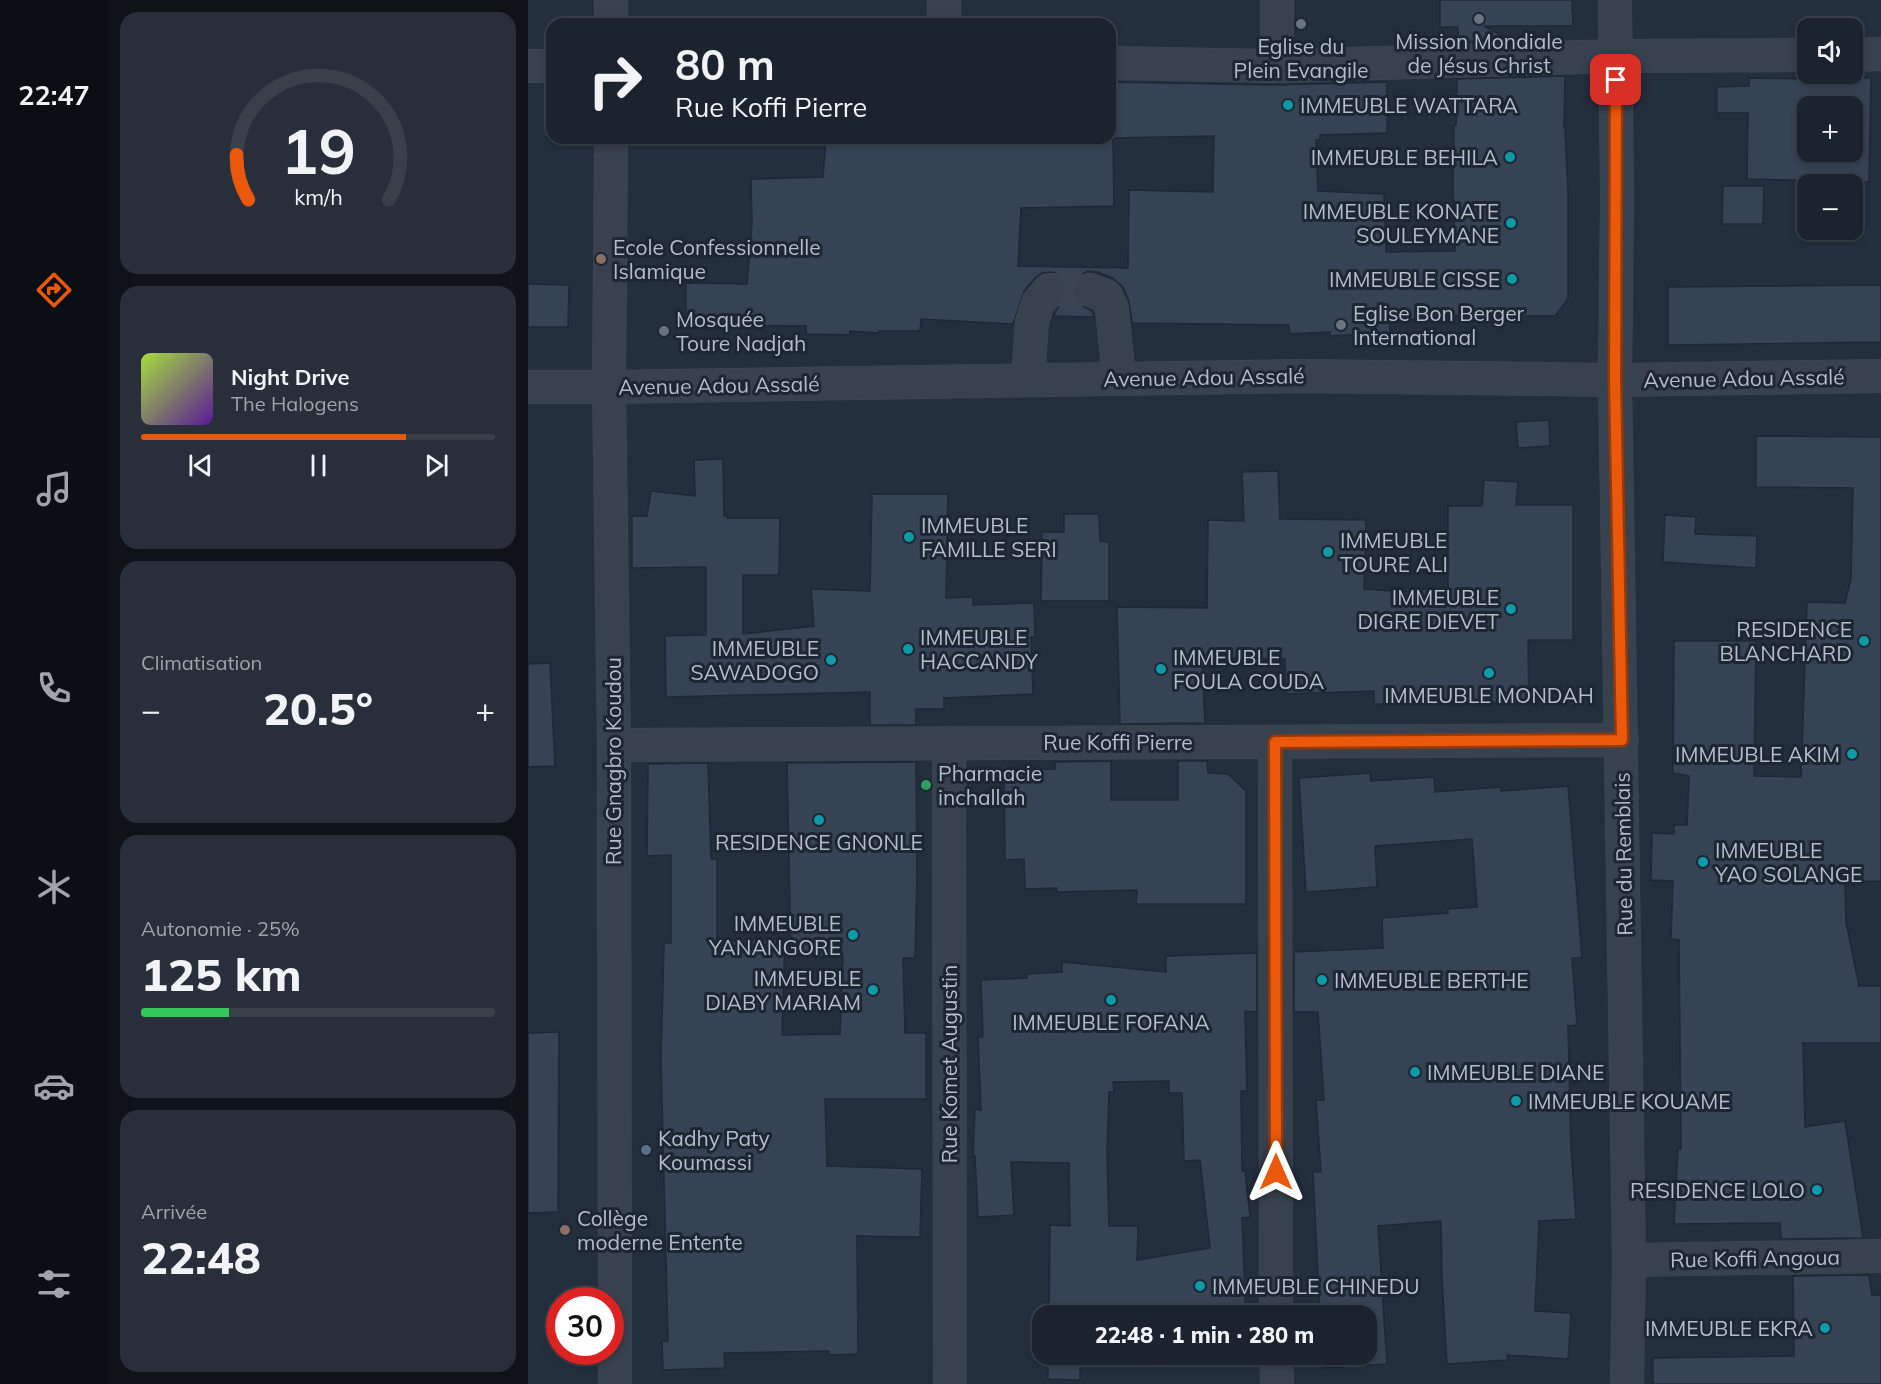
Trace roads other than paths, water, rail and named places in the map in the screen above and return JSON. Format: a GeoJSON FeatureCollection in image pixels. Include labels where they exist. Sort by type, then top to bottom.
{"type":"FeatureCollection","features":[{"type":"Feature","properties":{"kind":"street"},"geometry":{"type":"LineString","coordinates":[[611,0],[611,18]]}},
{"type":"Feature","properties":{"kind":"street"},"geometry":{"type":"LineString","coordinates":[[944,0],[944,18]]}},
{"type":"Feature","properties":{"kind":"street"},"geometry":{"type":"LineString","coordinates":[[1277,0],[1277,66]]}},
{"type":"Feature","properties":{"kind":"street","name":"Rue du Remblais"},"geometry":{"type":"LineString","coordinates":[[1615,0],[1615,380],[1629,1260],[1627,1384]]}},
{"type":"Feature","properties":{"kind":"street"},"geometry":{"type":"LineString","coordinates":[[1863,55],[1881,54]]}},
{"type":"Feature","properties":{"kind":"street"},"geometry":{"type":"LineString","coordinates":[[1116,63],[1277,66],[1616,56],[1797,55]]}},
{"type":"Feature","properties":{"kind":"street"},"geometry":{"type":"LineString","coordinates":[[528,66],[546,66]]}},
{"type":"Feature","properties":{"kind":"street","name":"Rue Gnagbro Koudou"},"geometry":{"type":"LineString","coordinates":[[611,144],[609,387],[614,745],[615,1384]]}},
{"type":"Feature","properties":{"kind":"street"},"geometry":{"type":"LineString","coordinates":[[1028,380],[1032,321],[1038,303],[1049,290]]}},
{"type":"Feature","properties":{"kind":"street"},"geometry":{"type":"LineString","coordinates":[[1090,290],[1106,296],[1112,309],[1119,378]]}},
{"type":"Feature","properties":{"kind":"street","name":"Avenue Adou Assalé"},"geometry":{"type":"LineString","coordinates":[[528,387],[1299,376],[1615,380],[1881,376]]}},
{"type":"Feature","properties":{"kind":"street","name":"Rue Koffi Pierre"},"geometry":{"type":"LineString","coordinates":[[614,745],[1622,740]]}},
{"type":"Feature","properties":{"kind":"street"},"geometry":{"type":"LineString","coordinates":[[1275,742],[1276,1305]]}},
{"type":"Feature","properties":{"kind":"street","name":"Rue Komet Augustin"},"geometry":{"type":"LineString","coordinates":[[949,743],[950,1384]]}},
{"type":"Feature","properties":{"kind":"street","name":"Rue Koffi Angoua"},"geometry":{"type":"LineString","coordinates":[[1629,1260],[1881,1256]]}},
{"type":"Feature","properties":{"kind":"street"},"geometry":{"type":"LineString","coordinates":[[1276,1365],[1276,1384]]}},
{"type":"Feature","properties":{"kind":"tunnel"},"geometry":{"type":"LineString","coordinates":[[1049,290],[1090,290]]}},
{"type":"Feature","properties":{"kind":"place","name":"Mission Mondiale de Jésus Christ"},"geometry":{"type":"Point","coordinates":[1479,19]}},
{"type":"Feature","properties":{"kind":"place","name":"Eglise du Plein Evangile"},"geometry":{"type":"Point","coordinates":[1301,24]}},
{"type":"Feature","properties":{"kind":"place","name":"IMMEUBLE WATTARA"},"geometry":{"type":"Point","coordinates":[1288,105]}},
{"type":"Feature","properties":{"kind":"place","name":"IMMEUBLE BEHILA"},"geometry":{"type":"Point","coordinates":[1510,157]}},
{"type":"Feature","properties":{"kind":"place","name":"IMMEUBLE KONATE SOULEYMANE"},"geometry":{"type":"Point","coordinates":[1511,223]}},
{"type":"Feature","properties":{"kind":"place","name":"Ecole Confessionnelle Islamique"},"geometry":{"type":"Point","coordinates":[601,259]}},
{"type":"Feature","properties":{"kind":"place","name":"IMMEUBLE CISSE"},"geometry":{"type":"Point","coordinates":[1512,279]}},
{"type":"Feature","properties":{"kind":"place","name":"Eglise Bon Berger International"},"geometry":{"type":"Point","coordinates":[1341,325]}},
{"type":"Feature","properties":{"kind":"place","name":"Mosquée Toure Nadjah"},"geometry":{"type":"Point","coordinates":[664,331]}},
{"type":"Feature","properties":{"kind":"place","name":"IMMEUBLE FAMILLE SERI"},"geometry":{"type":"Point","coordinates":[909,537]}},
{"type":"Feature","properties":{"kind":"place","name":"IMMEUBLE TOURE ALI"},"geometry":{"type":"Point","coordinates":[1328,552]}},
{"type":"Feature","properties":{"kind":"place","name":"IMMEUBLE DIGRE DIEVET"},"geometry":{"type":"Point","coordinates":[1511,609]}},
{"type":"Feature","properties":{"kind":"place","name":"RESIDENCE BLANCHARD"},"geometry":{"type":"Point","coordinates":[1864,641]}},
{"type":"Feature","properties":{"kind":"place","name":"IMMEUBLE HACCANDY"},"geometry":{"type":"Point","coordinates":[908,649]}},
{"type":"Feature","properties":{"kind":"place","name":"IMMEUBLE SAWADOGO"},"geometry":{"type":"Point","coordinates":[831,660]}},
{"type":"Feature","properties":{"kind":"place","name":"IMMEUBLE FOULA COUDA"},"geometry":{"type":"Point","coordinates":[1161,669]}},
{"type":"Feature","properties":{"kind":"place","name":"IMMEUBLE MONDAH"},"geometry":{"type":"Point","coordinates":[1489,673]}},
{"type":"Feature","properties":{"kind":"place","name":"IMMEUBLE AKIM"},"geometry":{"type":"Point","coordinates":[1852,754]}},
{"type":"Feature","properties":{"kind":"place","name":"Pharmacie inchallah"},"geometry":{"type":"Point","coordinates":[926,785]}},
{"type":"Feature","properties":{"kind":"place","name":"RESIDENCE GNONLE"},"geometry":{"type":"Point","coordinates":[819,820]}},
{"type":"Feature","properties":{"kind":"place","name":"IMMEUBLE YAO SOLANGE"},"geometry":{"type":"Point","coordinates":[1703,862]}},
{"type":"Feature","properties":{"kind":"place","name":"IMMEUBLE YANANGORE"},"geometry":{"type":"Point","coordinates":[853,935]}},
{"type":"Feature","properties":{"kind":"place","name":"IMMEUBLE BERTHE"},"geometry":{"type":"Point","coordinates":[1322,980]}},
{"type":"Feature","properties":{"kind":"place","name":"IMMEUBLE DIABY MARIAM"},"geometry":{"type":"Point","coordinates":[873,990]}},
{"type":"Feature","properties":{"kind":"place","name":"IMMEUBLE FOFANA"},"geometry":{"type":"Point","coordinates":[1111,1000]}},
{"type":"Feature","properties":{"kind":"place","name":"IMMEUBLE DIANE"},"geometry":{"type":"Point","coordinates":[1415,1072]}},
{"type":"Feature","properties":{"kind":"place","name":"IMMEUBLE KOUAME"},"geometry":{"type":"Point","coordinates":[1516,1101]}},
{"type":"Feature","properties":{"kind":"place","name":"Kadhy Paty Koumassi"},"geometry":{"type":"Point","coordinates":[646,1150]}},
{"type":"Feature","properties":{"kind":"place","name":"RESIDENCE LOLO"},"geometry":{"type":"Point","coordinates":[1817,1190]}},
{"type":"Feature","properties":{"kind":"place","name":"Collège moderne Entente"},"geometry":{"type":"Point","coordinates":[565,1230]}},
{"type":"Feature","properties":{"kind":"place","name":"IMMEUBLE CHINEDU"},"geometry":{"type":"Point","coordinates":[1200,1286]}},
{"type":"Feature","properties":{"kind":"place","name":"IMMEUBLE EKRA"},"geometry":{"type":"Point","coordinates":[1825,1328]}}]}
